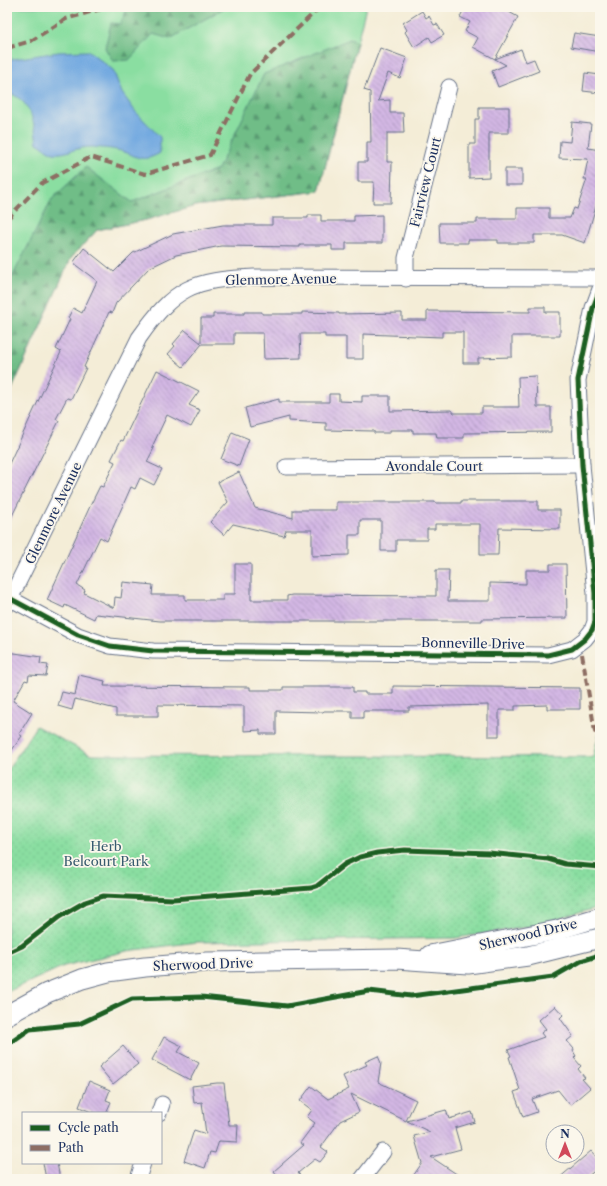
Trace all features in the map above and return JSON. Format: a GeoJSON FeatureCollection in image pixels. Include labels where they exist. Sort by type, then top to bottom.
{"type":"FeatureCollection","features":[{"type":"Feature","properties":{"kind":"main road","name":"Sherwood Drive"},"geometry":{"type":"LineString","coordinates":[[409,959],[557,930],[600,917]]}},
{"type":"Feature","properties":{"kind":"main road","name":"Sherwood Drive"},"geometry":{"type":"LineString","coordinates":[[7,1015],[47,993],[82,979],[108,972],[145,966],[207,962],[409,959],[468,964],[528,956],[600,938]]}},
{"type":"Feature","properties":{"kind":"street","name":"Fairview Court"},"geometry":{"type":"LineString","coordinates":[[406,279],[406,258],[449,87]]}},
{"type":"Feature","properties":{"kind":"street","name":"Glenmore Avenue"},"geometry":{"type":"LineString","coordinates":[[9,602],[139,338],[155,316],[171,298],[192,286],[220,279],[254,277],[406,279],[600,278]]}},
{"type":"Feature","properties":{"kind":"street","name":"Bonneville Drive"},"geometry":{"type":"LineString","coordinates":[[9,602],[78,635],[110,646],[152,651],[548,655],[572,649],[585,639],[592,630],[595,622],[595,593],[582,465],[578,380],[593,308],[600,289]]}},
{"type":"Feature","properties":{"kind":"street","name":"Avondale Court"},"geometry":{"type":"LineString","coordinates":[[286,467],[582,465]]}},
{"type":"Feature","properties":{"kind":"street"},"geometry":{"type":"LineString","coordinates":[[362,1179],[383,1152]]}},
{"type":"Feature","properties":{"kind":"street"},"geometry":{"type":"LineString","coordinates":[[138,1179],[143,1164]]}},
{"type":"Feature","properties":{"kind":"green space"},"geometry":{"type":"Polygon","coordinates":[[[7,7],[366,7],[319,191],[195,206],[146,220],[97,230],[71,258],[7,400],[7,7]]]}},
{"type":"Feature","properties":{"kind":"green space"},"geometry":{"type":"Polygon","coordinates":[[[128,7],[226,7],[170,39],[153,34],[129,60],[113,61],[105,48],[111,23],[120,24],[128,7]]]}},
{"type":"Feature","properties":{"kind":"green space"},"geometry":{"type":"Polygon","coordinates":[[[350,39],[357,42],[319,191],[195,206],[146,220],[97,230],[71,258],[7,400],[7,287],[52,199],[86,167],[132,202],[218,169],[264,74],[350,39]]]}},
{"type":"Feature","properties":{"kind":"green space","name":"Herb Belcourt Park"},"geometry":{"type":"Polygon","coordinates":[[[36,726],[91,755],[593,757],[600,729],[600,907],[534,926],[455,938],[197,942],[127,951],[64,966],[7,992],[7,771],[36,726]]]}},
{"type":"Feature","properties":{"kind":"water"},"geometry":{"type":"Polygon","coordinates":[[[89,51],[113,70],[122,93],[135,111],[160,137],[160,153],[147,158],[138,158],[124,152],[108,148],[87,147],[63,153],[53,153],[37,143],[33,119],[30,112],[21,100],[7,92],[7,60],[59,52],[89,51]]]}},
{"type":"Feature","properties":{"kind":"building"},"geometry":{"type":"Polygon","coordinates":[[[465,7],[500,7],[518,17],[495,59],[473,47],[478,38],[465,31],[470,22],[460,17],[465,7]]]}},
{"type":"Feature","properties":{"kind":"building"},"geometry":{"type":"Polygon","coordinates":[[[422,11],[426,18],[429,16],[434,25],[437,24],[444,35],[432,42],[429,37],[414,47],[405,32],[407,30],[403,23],[422,11]]]}},
{"type":"Feature","properties":{"kind":"building"},"geometry":{"type":"Polygon","coordinates":[[[574,33],[600,37],[600,52],[571,47],[574,33]]]}},
{"type":"Feature","properties":{"kind":"building"},"geometry":{"type":"Polygon","coordinates":[[[380,48],[407,58],[400,78],[388,73],[378,101],[390,100],[390,113],[403,113],[404,133],[387,133],[387,162],[392,162],[391,203],[373,203],[374,182],[358,182],[358,162],[367,162],[367,142],[371,142],[370,92],[364,90],[380,48]]]}},
{"type":"Feature","properties":{"kind":"building"},"geometry":{"type":"Polygon","coordinates":[[[521,49],[526,62],[534,59],[539,71],[498,87],[492,71],[506,65],[495,59],[521,49]]]}},
{"type":"Feature","properties":{"kind":"building"},"geometry":{"type":"Polygon","coordinates":[[[585,73],[600,75],[600,93],[583,91],[585,73]]]}},
{"type":"Feature","properties":{"kind":"building"},"geometry":{"type":"Polygon","coordinates":[[[479,107],[509,107],[509,133],[489,133],[489,177],[469,178],[469,144],[475,144],[475,119],[479,119],[479,107]]]}},
{"type":"Feature","properties":{"kind":"building"},"geometry":{"type":"Polygon","coordinates":[[[572,122],[591,124],[588,148],[600,150],[600,193],[585,243],[562,235],[534,235],[534,243],[498,243],[498,240],[468,240],[468,243],[440,243],[439,223],[477,223],[477,219],[517,219],[517,208],[549,208],[549,218],[570,218],[574,208],[577,209],[587,179],[584,179],[588,159],[559,158],[560,141],[570,142],[572,122]]]}},
{"type":"Feature","properties":{"kind":"building"},"geometry":{"type":"Polygon","coordinates":[[[505,169],[522,169],[522,185],[505,185],[505,169]]]}},
{"type":"Feature","properties":{"kind":"building"},"geometry":{"type":"Polygon","coordinates":[[[308,215],[321,215],[321,221],[354,221],[354,216],[382,215],[382,243],[346,243],[346,250],[332,250],[332,245],[300,245],[300,247],[221,246],[176,255],[149,268],[116,303],[112,313],[109,312],[84,367],[86,368],[71,399],[67,398],[56,419],[59,421],[7,526],[7,468],[61,352],[56,349],[70,319],[68,318],[73,308],[82,313],[97,281],[73,263],[84,248],[114,272],[133,253],[173,234],[223,225],[272,225],[272,218],[308,218],[308,215]]]}},
{"type":"Feature","properties":{"kind":"building"},"geometry":{"type":"Polygon","coordinates":[[[530,307],[545,307],[545,312],[560,312],[560,336],[512,336],[512,357],[478,358],[478,363],[463,363],[463,332],[442,332],[442,337],[363,334],[363,359],[346,359],[346,337],[325,337],[325,334],[300,334],[301,358],[264,359],[263,333],[234,333],[234,344],[202,344],[183,367],[168,354],[175,346],[173,344],[185,330],[201,343],[201,318],[213,318],[213,314],[244,314],[244,312],[262,312],[262,314],[302,314],[302,312],[339,314],[402,313],[402,320],[427,320],[427,311],[530,312],[530,307]]]}},
{"type":"Feature","properties":{"kind":"building"},"geometry":{"type":"Polygon","coordinates":[[[157,370],[199,391],[189,405],[200,410],[191,427],[167,415],[152,447],[154,448],[147,462],[162,469],[154,485],[140,478],[135,489],[131,487],[107,541],[100,537],[77,585],[85,590],[84,593],[114,608],[115,597],[121,598],[123,582],[153,585],[152,595],[185,595],[185,600],[223,600],[223,594],[235,594],[235,564],[251,564],[251,600],[287,600],[287,596],[292,595],[436,596],[436,570],[449,570],[448,601],[490,601],[490,583],[526,584],[526,570],[550,570],[550,564],[566,564],[567,618],[482,619],[482,621],[160,621],[96,614],[94,619],[65,605],[64,608],[47,600],[92,502],[100,486],[103,487],[115,462],[111,460],[121,440],[123,441],[157,370]]]}},
{"type":"Feature","properties":{"kind":"building"},"geometry":{"type":"Polygon","coordinates":[[[536,376],[537,407],[551,407],[551,432],[464,433],[464,438],[437,438],[436,433],[413,433],[413,430],[390,430],[390,433],[374,433],[374,431],[326,430],[326,423],[289,421],[289,417],[250,427],[245,408],[279,399],[279,402],[329,402],[329,394],[339,394],[339,401],[362,402],[362,396],[390,396],[390,411],[452,410],[454,413],[482,413],[482,407],[519,407],[518,377],[536,376]]]}},
{"type":"Feature","properties":{"kind":"building"},"geometry":{"type":"Polygon","coordinates":[[[232,432],[249,439],[239,466],[221,459],[232,432]]]}},
{"type":"Feature","properties":{"kind":"building"},"geometry":{"type":"Polygon","coordinates":[[[239,472],[255,508],[293,518],[293,510],[336,510],[336,502],[461,503],[461,501],[538,501],[538,510],[560,510],[560,529],[499,528],[498,555],[480,555],[480,524],[435,524],[435,529],[427,529],[427,540],[396,540],[396,551],[381,551],[381,520],[360,520],[360,535],[349,535],[349,555],[312,556],[312,530],[286,530],[284,536],[233,524],[224,535],[210,522],[228,502],[218,482],[239,472]]]}},
{"type":"Feature","properties":{"kind":"building"},"geometry":{"type":"Polygon","coordinates":[[[8,652],[41,657],[40,664],[48,665],[46,676],[29,675],[28,681],[25,680],[13,701],[32,713],[19,734],[22,736],[7,757],[8,652]]]}},
{"type":"Feature","properties":{"kind":"building"},"geometry":{"type":"Polygon","coordinates":[[[79,675],[105,681],[104,686],[250,687],[250,690],[283,690],[283,687],[353,687],[353,692],[365,692],[365,694],[393,694],[393,686],[580,688],[580,709],[547,709],[547,705],[515,706],[515,710],[499,710],[499,736],[488,736],[488,705],[409,707],[409,711],[363,711],[363,718],[352,718],[352,711],[276,711],[276,734],[260,734],[260,730],[244,731],[244,706],[158,705],[158,716],[116,716],[116,709],[75,699],[72,710],[58,706],[62,692],[75,695],[79,675]]]}},
{"type":"Feature","properties":{"kind":"building"},"geometry":{"type":"Polygon","coordinates":[[[555,1006],[563,1015],[560,1018],[573,1036],[567,1041],[574,1049],[573,1051],[576,1056],[574,1058],[581,1066],[578,1069],[585,1078],[582,1079],[590,1088],[570,1105],[558,1090],[532,1099],[537,1112],[523,1117],[514,1092],[520,1090],[508,1050],[544,1037],[541,1033],[546,1029],[539,1020],[555,1006]]]}},
{"type":"Feature","properties":{"kind":"building"},"geometry":{"type":"Polygon","coordinates":[[[164,1037],[182,1046],[178,1052],[199,1063],[190,1080],[152,1060],[164,1037]]]}},
{"type":"Feature","properties":{"kind":"building"},"geometry":{"type":"Polygon","coordinates":[[[123,1046],[138,1064],[113,1084],[99,1067],[123,1046]]]}},
{"type":"Feature","properties":{"kind":"building"},"geometry":{"type":"Polygon","coordinates":[[[378,1056],[381,1063],[378,1082],[416,1100],[406,1121],[351,1094],[359,1112],[340,1121],[321,1147],[328,1152],[320,1162],[315,1159],[298,1173],[303,1179],[280,1179],[274,1171],[304,1145],[300,1143],[315,1123],[307,1117],[312,1110],[300,1101],[311,1086],[328,1099],[349,1089],[343,1076],[367,1065],[365,1062],[378,1056]]]}},
{"type":"Feature","properties":{"kind":"building"},"geometry":{"type":"Polygon","coordinates":[[[89,1081],[110,1090],[106,1100],[111,1102],[106,1112],[92,1112],[79,1107],[89,1081]]]}},
{"type":"Feature","properties":{"kind":"building"},"geometry":{"type":"Polygon","coordinates":[[[224,1083],[229,1125],[238,1125],[237,1142],[219,1141],[215,1153],[210,1152],[205,1168],[184,1161],[194,1130],[206,1134],[202,1102],[194,1103],[192,1086],[224,1083]]]}},
{"type":"Feature","properties":{"kind":"building"},"geometry":{"type":"Polygon","coordinates":[[[446,1110],[449,1119],[472,1112],[475,1122],[455,1128],[461,1149],[431,1157],[464,1179],[411,1179],[422,1163],[414,1136],[430,1132],[407,1121],[446,1110]]]}},
{"type":"Feature","properties":{"kind":"building"},"geometry":{"type":"Polygon","coordinates":[[[591,1151],[600,1161],[600,1166],[585,1179],[558,1179],[576,1164],[585,1164],[585,1156],[591,1151]]]}},
{"type":"Feature","properties":{"kind":"building"},"geometry":{"type":"Polygon","coordinates":[[[43,1164],[57,1164],[60,1179],[46,1179],[43,1164]]]}},
{"type":"Feature","properties":{"kind":"marked path"},"geometry":{"type":"LineString","coordinates":[[7,48],[31,41],[66,19],[104,7]]}},
{"type":"Feature","properties":{"kind":"marked path"},"geometry":{"type":"LineString","coordinates":[[7,219],[42,183],[91,157],[145,174],[210,155],[250,74],[320,7]]}},
{"type":"Feature","properties":{"kind":"marked path"},"geometry":{"type":"LineString","coordinates":[[582,654],[595,732],[600,732]]}},
{"type":"Feature","properties":{"kind":"cycle path"},"geometry":{"type":"LineString","coordinates":[[11,599],[78,635],[110,646],[153,651],[548,655],[572,649],[585,639],[592,630],[595,622],[595,593],[582,465],[578,380],[593,308],[600,289]]}},
{"type":"Feature","properties":{"kind":"cycle path"},"geometry":{"type":"LineString","coordinates":[[7,953],[22,946],[59,917],[85,902],[103,896],[173,899],[311,888],[317,886],[345,864],[360,857],[377,853],[405,850],[489,853],[548,859],[565,864],[600,867]]}},
{"type":"Feature","properties":{"kind":"cycle path"},"geometry":{"type":"LineString","coordinates":[[7,1045],[30,1029],[79,1024],[132,999],[201,997],[287,1006],[369,991],[411,996],[553,977],[581,961],[600,955]]}}]}
